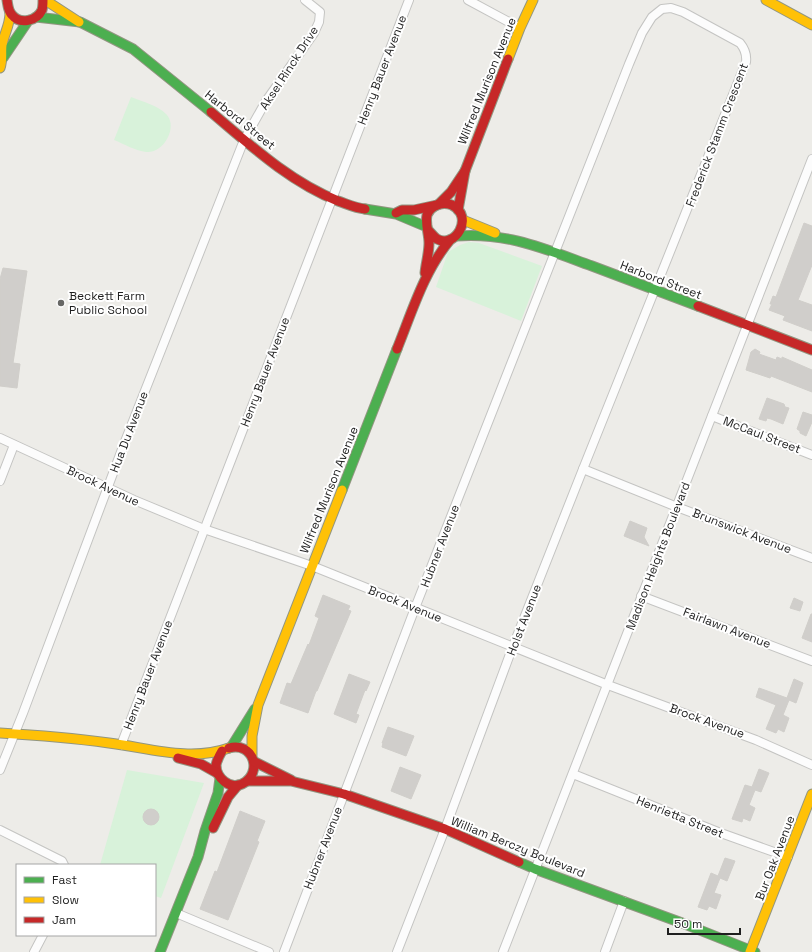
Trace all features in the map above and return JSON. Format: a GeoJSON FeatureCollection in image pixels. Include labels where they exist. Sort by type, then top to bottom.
{"type":"FeatureCollection","features":[{"type":"Feature","properties":{"kind":"street"},"geometry":{"type":"LineString","coordinates":[[3,58],[2,47],[11,21],[7,0]]}},
{"type":"Feature","properties":{"kind":"street"},"geometry":{"type":"LineString","coordinates":[[0,68],[3,58],[32,19],[42,9],[44,0]]}},
{"type":"Feature","properties":{"kind":"street","name":"Harbord Street"},"geometry":{"type":"LineString","coordinates":[[44,0],[80,22],[103,32],[133,49],[244,140],[290,174],[321,194],[357,208],[396,214],[420,223],[427,228]]}},
{"type":"Feature","properties":{"kind":"street","name":"Aksel Rinck Drive"},"geometry":{"type":"LineString","coordinates":[[244,140],[266,101],[314,33],[320,22],[320,12],[305,0]]}},
{"type":"Feature","properties":{"kind":"street","name":"Henry Bauer Avenue"},"geometry":{"type":"LineString","coordinates":[[121,745],[409,0]]}},
{"type":"Feature","properties":{"kind":"street"},"geometry":{"type":"LineString","coordinates":[[468,0],[520,28]]}},
{"type":"Feature","properties":{"kind":"street","name":"Wilfred Murison Avenue"},"geometry":{"type":"LineString","coordinates":[[438,205],[451,192],[465,171],[520,28],[533,0]]}},
{"type":"Feature","properties":{"kind":"street"},"geometry":{"type":"LineString","coordinates":[[766,0],[812,24]]}},
{"type":"Feature","properties":{"kind":"street"},"geometry":{"type":"LineString","coordinates":[[0,2],[9,12]]}},
{"type":"Feature","properties":{"kind":"street","name":"Frederick Stamm Crescent"},"geometry":{"type":"LineString","coordinates":[[554,253],[642,33],[652,17],[662,9],[671,8],[683,12],[740,43],[744,47],[747,56],[746,62],[655,290]]}},
{"type":"Feature","properties":{"kind":"street","name":"Harbord Street"},"geometry":{"type":"LineString","coordinates":[[9,12],[16,19],[80,22]]}},
{"type":"Feature","properties":{"kind":"street","name":"Hua Du Avenue"},"geometry":{"type":"LineString","coordinates":[[0,770],[124,444],[244,140]]}},
{"type":"Feature","properties":{"kind":"street","name":"Madison Heights Boulevard"},"geometry":{"type":"LineString","coordinates":[[503,952],[812,159]]}},
{"type":"Feature","properties":{"kind":"street","name":"Wilfred Murison Avenue"},"geometry":{"type":"LineString","coordinates":[[458,210],[464,184],[465,171]]}},
{"type":"Feature","properties":{"kind":"street"},"geometry":{"type":"LineString","coordinates":[[450,204],[458,210],[463,220],[462,227],[453,238],[440,240],[435,238],[427,228],[426,222],[429,212],[438,205],[450,204]]}},
{"type":"Feature","properties":{"kind":"street","name":"Harbord Street"},"geometry":{"type":"LineString","coordinates":[[396,214],[402,210],[414,210],[438,205]]}},
{"type":"Feature","properties":{"kind":"street","name":"Harbord Street"},"geometry":{"type":"LineString","coordinates":[[463,220],[486,228],[500,237]]}},
{"type":"Feature","properties":{"kind":"street","name":"Wilfred Murison Avenue"},"geometry":{"type":"LineString","coordinates":[[423,283],[430,244],[427,228]]}},
{"type":"Feature","properties":{"kind":"street","name":"Harbord Street"},"geometry":{"type":"LineString","coordinates":[[453,238],[473,234],[500,237],[554,253],[812,350]]}},
{"type":"Feature","properties":{"kind":"street","name":"Wilfred Murison Avenue"},"geometry":{"type":"LineString","coordinates":[[232,746],[258,705],[423,283],[439,253],[453,238]]}},
{"type":"Feature","properties":{"kind":"street","name":"Hubner Avenue"},"geometry":{"type":"LineString","coordinates":[[284,952],[415,608],[554,253]]}},
{"type":"Feature","properties":{"kind":"street","name":"Holst Avenue"},"geometry":{"type":"LineString","coordinates":[[397,952],[445,829],[513,646],[655,290]]}},
{"type":"Feature","properties":{"kind":"street","name":"McCaul Street"},"geometry":{"type":"LineString","coordinates":[[712,416],[812,455]]}},
{"type":"Feature","properties":{"kind":"street","name":"Brock Avenue"},"geometry":{"type":"LineString","coordinates":[[0,438],[108,488],[204,529],[312,566],[608,684],[756,740],[812,764]]}},
{"type":"Feature","properties":{"kind":"street"},"geometry":{"type":"LineString","coordinates":[[0,482],[14,445]]}},
{"type":"Feature","properties":{"kind":"street","name":"Brunswick Avenue"},"geometry":{"type":"LineString","coordinates":[[583,469],[677,507],[812,558]]}},
{"type":"Feature","properties":{"kind":"street","name":"Fairlawn Avenue"},"geometry":{"type":"LineString","coordinates":[[642,596],[812,661]]}},
{"type":"Feature","properties":{"kind":"street","name":"Wilfred Murison Avenue"},"geometry":{"type":"LineString","coordinates":[[253,759],[251,736],[256,720],[258,705]]}},
{"type":"Feature","properties":{"kind":"street"},"geometry":{"type":"LineString","coordinates":[[0,733],[121,745],[163,752],[203,754],[222,751],[232,746],[243,748],[253,759],[255,769],[248,781],[238,785],[228,784],[218,775],[201,764],[163,752]]}},
{"type":"Feature","properties":{"kind":"street"},"geometry":{"type":"LineString","coordinates":[[198,857],[218,793],[216,761],[222,751]]}},
{"type":"Feature","properties":{"kind":"street","name":"William Berczy Boulevard"},"geometry":{"type":"LineString","coordinates":[[253,759],[291,781]]}},
{"type":"Feature","properties":{"kind":"street","name":"Henrietta Street"},"geometry":{"type":"LineString","coordinates":[[572,774],[718,832],[788,857]]}},
{"type":"Feature","properties":{"kind":"street","name":"William Berczy Boulevard"},"geometry":{"type":"LineString","coordinates":[[248,781],[291,781],[344,794],[445,829],[535,869],[624,901],[752,951]]}},
{"type":"Feature","properties":{"kind":"street"},"geometry":{"type":"LineString","coordinates":[[160,952],[198,857],[228,798],[238,785]]}},
{"type":"Feature","properties":{"kind":"street","name":"Bur Oak Avenue"},"geometry":{"type":"LineString","coordinates":[[752,951],[812,794]]}},
{"type":"Feature","properties":{"kind":"street"},"geometry":{"type":"LineString","coordinates":[[0,830],[62,861],[64,864]]}},
{"type":"Feature","properties":{"kind":"street"},"geometry":{"type":"LineString","coordinates":[[605,952],[624,901]]}},
{"type":"Feature","properties":{"kind":"street"},"geometry":{"type":"LineString","coordinates":[[176,913],[269,952]]}},
{"type":"Feature","properties":{"kind":"street"},"geometry":{"type":"LineString","coordinates":[[34,952],[42,936]]}},
{"type":"Feature","properties":{"kind":"green space"},"geometry":{"type":"Polygon","coordinates":[[[131,97],[159,109],[167,115],[170,120],[171,127],[167,139],[163,145],[152,152],[138,150],[114,140],[131,97]]]}},
{"type":"Feature","properties":{"kind":"green space"},"geometry":{"type":"Polygon","coordinates":[[[469,242],[479,243],[542,266],[521,321],[436,287],[448,252],[469,242]]]}},
{"type":"Feature","properties":{"kind":"green space"},"geometry":{"type":"Polygon","coordinates":[[[127,770],[204,783],[161,898],[156,896],[156,864],[100,864],[127,770]]]}},
{"type":"Feature","properties":{"kind":"building"},"geometry":{"type":"Polygon","coordinates":[[[804,223],[812,226],[812,265],[798,300],[812,305],[812,331],[783,320],[785,316],[769,310],[772,304],[770,304],[773,296],[776,297],[804,223]]]}},
{"type":"Feature","properties":{"kind":"building"},"geometry":{"type":"Polygon","coordinates":[[[3,268],[27,271],[13,363],[20,364],[17,388],[0,386],[0,279],[3,268]]]}},
{"type":"Feature","properties":{"kind":"building"},"geometry":{"type":"Polygon","coordinates":[[[755,349],[760,352],[759,354],[776,360],[777,357],[782,359],[782,357],[812,370],[812,392],[771,376],[770,378],[746,370],[751,352],[755,349]]]}},
{"type":"Feature","properties":{"kind":"building"},"geometry":{"type":"Polygon","coordinates":[[[767,398],[784,404],[785,407],[789,408],[783,424],[767,418],[766,421],[759,419],[767,398]]]}},
{"type":"Feature","properties":{"kind":"building"},"geometry":{"type":"Polygon","coordinates":[[[803,412],[812,415],[812,422],[806,436],[800,433],[797,429],[803,412]]]}},
{"type":"Feature","properties":{"kind":"building"},"geometry":{"type":"Polygon","coordinates":[[[630,521],[647,528],[644,537],[649,546],[624,536],[630,521]]]}},
{"type":"Feature","properties":{"kind":"building"},"geometry":{"type":"Polygon","coordinates":[[[323,595],[350,606],[348,610],[351,611],[308,713],[280,703],[287,683],[291,684],[308,644],[309,645],[319,618],[315,616],[323,595]]]}},
{"type":"Feature","properties":{"kind":"building"},"geometry":{"type":"Polygon","coordinates":[[[794,598],[803,602],[800,611],[790,608],[794,598]]]}},
{"type":"Feature","properties":{"kind":"building"},"geometry":{"type":"Polygon","coordinates":[[[812,614],[812,642],[802,638],[812,614]]]}},
{"type":"Feature","properties":{"kind":"building"},"geometry":{"type":"Polygon","coordinates":[[[349,674],[370,682],[366,691],[365,690],[356,714],[359,715],[356,723],[334,714],[349,674]]]}},
{"type":"Feature","properties":{"kind":"building"},"geometry":{"type":"Polygon","coordinates":[[[794,679],[803,683],[796,703],[789,700],[783,715],[789,718],[784,732],[778,729],[776,733],[766,729],[776,705],[756,697],[759,688],[787,698],[794,679]]]}},
{"type":"Feature","properties":{"kind":"building"},"geometry":{"type":"Polygon","coordinates":[[[388,727],[414,736],[406,756],[382,747],[388,727]]]}},
{"type":"Feature","properties":{"kind":"building"},"geometry":{"type":"Polygon","coordinates":[[[400,767],[421,775],[411,799],[391,791],[400,767]]]}},
{"type":"Feature","properties":{"kind":"building"},"geometry":{"type":"Polygon","coordinates":[[[759,769],[769,773],[761,792],[755,790],[749,805],[755,808],[750,821],[743,818],[742,822],[732,819],[745,785],[752,787],[759,769]]]}},
{"type":"Feature","properties":{"kind":"building"},"geometry":{"type":"Polygon","coordinates":[[[148,809],[154,809],[159,814],[157,823],[154,825],[148,825],[143,820],[143,814],[148,809]]]}},
{"type":"Feature","properties":{"kind":"building"},"geometry":{"type":"Polygon","coordinates":[[[240,811],[265,821],[257,841],[259,842],[228,920],[200,909],[215,871],[217,872],[240,811]]]}},
{"type":"Feature","properties":{"kind":"building"},"geometry":{"type":"Polygon","coordinates":[[[725,858],[735,861],[727,881],[720,878],[714,893],[721,895],[716,909],[709,906],[707,910],[698,907],[711,873],[718,876],[725,858]]]}},
{"type":"Feature","properties":{"kind":"traffic: fast"},"geometry":{"type":"LineString","coordinates":[[36,17],[80,22],[133,49],[211,112]]}},
{"type":"Feature","properties":{"kind":"traffic: fast"},"geometry":{"type":"LineString","coordinates":[[3,58],[28,21]]}},
{"type":"Feature","properties":{"kind":"traffic: fast"},"geometry":{"type":"LineString","coordinates":[[365,209],[396,214],[427,227]]}},
{"type":"Feature","properties":{"kind":"traffic: fast"},"geometry":{"type":"LineString","coordinates":[[456,236],[475,235],[509,239],[526,243],[698,306]]}},
{"type":"Feature","properties":{"kind":"traffic: fast"},"geometry":{"type":"LineString","coordinates":[[342,490],[397,349]]}},
{"type":"Feature","properties":{"kind":"traffic: fast"},"geometry":{"type":"LineString","coordinates":[[232,746],[255,709]]}},
{"type":"Feature","properties":{"kind":"traffic: fast"},"geometry":{"type":"LineString","coordinates":[[160,952],[198,857],[218,793],[220,778]]}},
{"type":"Feature","properties":{"kind":"traffic: fast"},"geometry":{"type":"LineString","coordinates":[[519,862],[755,952]]}},
{"type":"Feature","properties":{"kind":"traffic: slow"},"geometry":{"type":"LineString","coordinates":[[45,0],[79,22]]}},
{"type":"Feature","properties":{"kind":"traffic: slow"},"geometry":{"type":"LineString","coordinates":[[508,59],[533,0]]}},
{"type":"Feature","properties":{"kind":"traffic: slow"},"geometry":{"type":"LineString","coordinates":[[766,0],[812,25]]}},
{"type":"Feature","properties":{"kind":"traffic: slow"},"geometry":{"type":"LineString","coordinates":[[0,68],[2,59],[2,45],[9,22],[10,13]]}},
{"type":"Feature","properties":{"kind":"traffic: slow"},"geometry":{"type":"LineString","coordinates":[[463,220],[495,233]]}},
{"type":"Feature","properties":{"kind":"traffic: slow"},"geometry":{"type":"LineString","coordinates":[[252,755],[252,736],[258,705],[342,490]]}},
{"type":"Feature","properties":{"kind":"traffic: slow"},"geometry":{"type":"LineString","coordinates":[[0,733],[82,740],[184,754],[199,754],[229,748]]}},
{"type":"Feature","properties":{"kind":"traffic: slow"},"geometry":{"type":"LineString","coordinates":[[750,952],[812,794]]}},
{"type":"Feature","properties":{"kind":"traffic: jam"},"geometry":{"type":"LineString","coordinates":[[7,0],[8,8],[15,18],[24,21],[32,19],[40,14],[43,0]]}},
{"type":"Feature","properties":{"kind":"traffic: jam"},"geometry":{"type":"LineString","coordinates":[[439,204],[451,192],[465,171],[508,59]]}},
{"type":"Feature","properties":{"kind":"traffic: jam"},"geometry":{"type":"LineString","coordinates":[[211,112],[271,162],[303,184],[338,201],[354,207],[365,209]]}},
{"type":"Feature","properties":{"kind":"traffic: jam"},"geometry":{"type":"LineString","coordinates":[[458,210],[465,171]]}},
{"type":"Feature","properties":{"kind":"traffic: jam"},"geometry":{"type":"LineString","coordinates":[[425,273],[429,247],[426,222],[428,213],[439,204],[452,205],[459,210],[462,217],[462,224],[456,236],[450,240],[444,241],[437,239],[428,230]]}},
{"type":"Feature","properties":{"kind":"traffic: jam"},"geometry":{"type":"LineString","coordinates":[[396,213],[402,210],[414,210],[437,205]]}},
{"type":"Feature","properties":{"kind":"traffic: jam"},"geometry":{"type":"LineString","coordinates":[[397,349],[426,278],[441,252],[450,240]]}},
{"type":"Feature","properties":{"kind":"traffic: jam"},"geometry":{"type":"LineString","coordinates":[[698,306],[812,350]]}},
{"type":"Feature","properties":{"kind":"traffic: jam"},"geometry":{"type":"LineString","coordinates":[[222,751],[216,765],[218,774],[224,782],[228,784],[242,784],[249,779],[253,773],[253,759],[244,749],[237,747],[229,748]]}},
{"type":"Feature","properties":{"kind":"traffic: jam"},"geometry":{"type":"LineString","coordinates":[[178,758],[201,764],[217,773]]}},
{"type":"Feature","properties":{"kind":"traffic: jam"},"geometry":{"type":"LineString","coordinates":[[255,762],[291,780]]}},
{"type":"Feature","properties":{"kind":"traffic: jam"},"geometry":{"type":"LineString","coordinates":[[248,781],[291,781],[344,794],[445,829],[519,862]]}},
{"type":"Feature","properties":{"kind":"traffic: jam"},"geometry":{"type":"LineString","coordinates":[[213,828],[228,797],[238,785]]}},
{"type":"Feature","properties":{"kind":"place","name":"Beckett Farm Public School"},"geometry":{"type":"Point","coordinates":[61,303]}}]}
